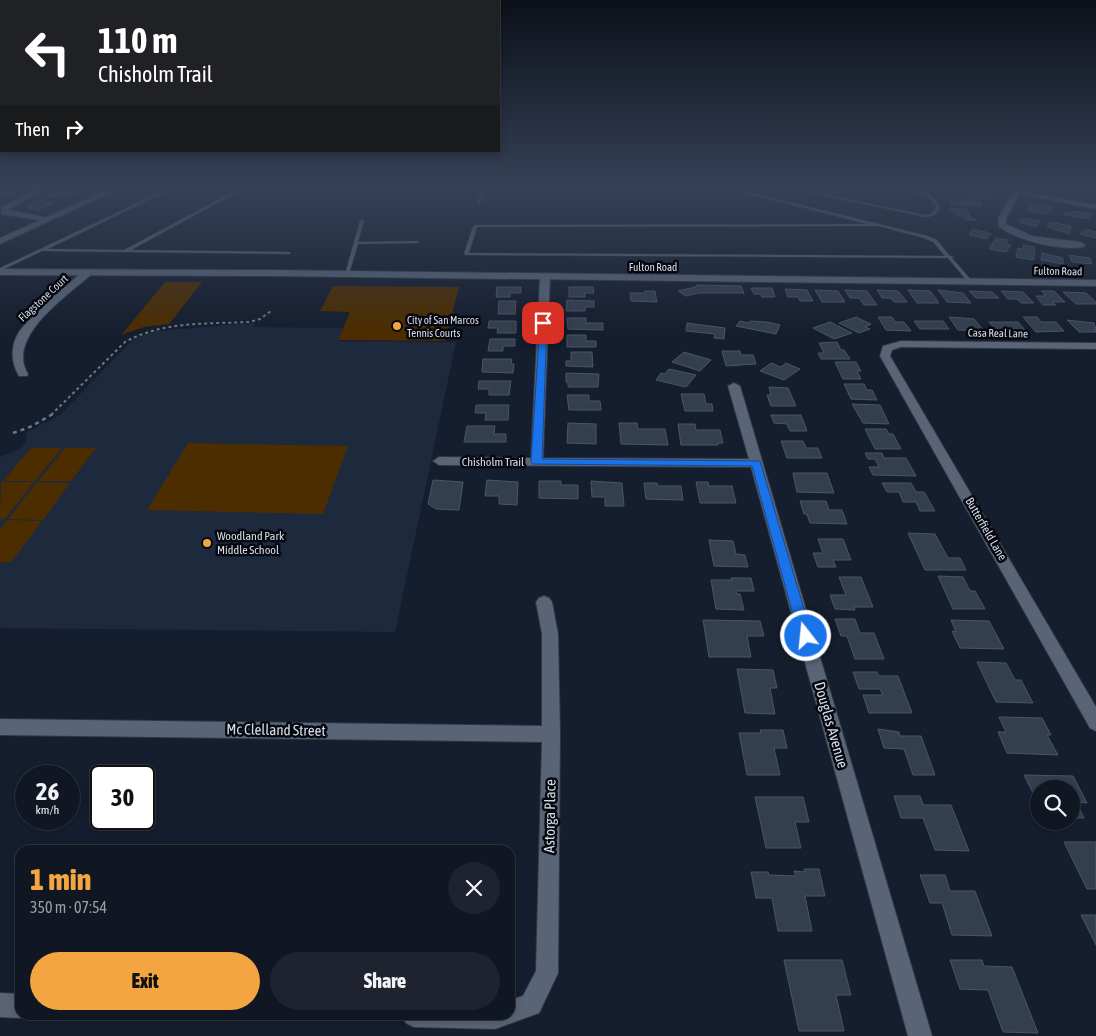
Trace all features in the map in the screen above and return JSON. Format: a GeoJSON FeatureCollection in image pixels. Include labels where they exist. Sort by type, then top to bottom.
{"type":"FeatureCollection","features":[{"type":"Feature","properties":{"kind":"street"},"geometry":{"type":"LineString","coordinates":[[1027,236],[1045,241],[1081,245]]}},
{"type":"Feature","properties":{"kind":"street","name":"Fulton Road"},"geometry":{"type":"LineString","coordinates":[[0,271],[1096,282]]}},
{"type":"Feature","properties":{"kind":"street","name":"Flagstone Court"},"geometry":{"type":"LineString","coordinates":[[24,374],[18,366],[17,356],[23,334],[53,303],[90,272]]}},
{"type":"Feature","properties":{"kind":"street"},"geometry":{"type":"LineString","coordinates":[[537,462],[545,277]]}},
{"type":"Feature","properties":{"kind":"street","name":"Casa Real Lane"},"geometry":{"type":"LineString","coordinates":[[901,344],[1096,346]]}},
{"type":"Feature","properties":{"kind":"street","name":"Butterfield Lane"},"geometry":{"type":"LineString","coordinates":[[901,344],[887,348],[885,356],[1096,723]]}},
{"type":"Feature","properties":{"kind":"street","name":"Douglas Avenue"},"geometry":{"type":"LineString","coordinates":[[734,386],[920,1036]]}},
{"type":"Feature","properties":{"kind":"street","name":"Chisholm Trail"},"geometry":{"type":"LineString","coordinates":[[439,461],[756,463]]}},
{"type":"Feature","properties":{"kind":"street","name":"Astorga Place"},"geometry":{"type":"LineString","coordinates":[[515,1010],[530,1005],[547,973],[551,734],[550,634],[544,602]]}},
{"type":"Feature","properties":{"kind":"street","name":"Mc Clelland Street"},"geometry":{"type":"LineString","coordinates":[[0,727],[551,734]]}},
{"type":"Feature","properties":{"kind":"street"},"geometry":{"type":"LineString","coordinates":[[0,1005],[15,1006]]}},
{"type":"Feature","properties":{"kind":"lane"},"geometry":{"type":"LineString","coordinates":[[0,271],[70,236]]}},
{"type":"Feature","properties":{"kind":"lane"},"geometry":{"type":"LineString","coordinates":[[125,251],[152,236]]}},
{"type":"Feature","properties":{"kind":"lane"},"geometry":{"type":"LineString","coordinates":[[347,274],[358,236]]}},
{"type":"Feature","properties":{"kind":"lane"},"geometry":{"type":"LineString","coordinates":[[472,236],[466,254],[951,257]]}},
{"type":"Feature","properties":{"kind":"lane"},"geometry":{"type":"LineString","coordinates":[[918,236],[935,241],[951,257],[970,281]]}},
{"type":"Feature","properties":{"kind":"lane"},"geometry":{"type":"LineString","coordinates":[[356,243],[417,242]]}},
{"type":"Feature","properties":{"kind":"lane"},"geometry":{"type":"LineString","coordinates":[[41,250],[290,253]]}},
{"type":"Feature","properties":{"kind":"path"},"geometry":{"type":"LineString","coordinates":[[13,433],[30,427],[55,413],[125,342],[136,334],[164,327],[249,322],[260,319],[271,311]]}},
{"type":"Feature","properties":{"kind":"shaded area"},"geometry":{"type":"Polygon","coordinates":[[[165,282],[202,282],[169,324],[144,327],[121,335],[165,282]]]}},
{"type":"Feature","properties":{"kind":"shaded area","name":"City of San Marcos Tennis Courts"},"geometry":{"type":"Polygon","coordinates":[[[333,286],[459,287],[445,341],[338,340],[350,312],[320,311],[333,286]]]}},
{"type":"Feature","properties":{"kind":"shaded area","name":"Woodland Park Middle School"},"geometry":{"type":"Polygon","coordinates":[[[256,323],[253,327],[343,328],[338,341],[456,342],[395,632],[0,628],[0,457],[18,450],[26,441],[27,432],[60,415],[134,338],[156,331],[256,323]]]}},
{"type":"Feature","properties":{"kind":"shaded area"},"geometry":{"type":"Polygon","coordinates":[[[188,443],[348,446],[323,514],[147,510],[188,443]]]}},
{"type":"Feature","properties":{"kind":"shaded area"},"geometry":{"type":"Polygon","coordinates":[[[31,448],[62,448],[35,481],[3,481],[31,448]]]}},
{"type":"Feature","properties":{"kind":"shaded area"},"geometry":{"type":"Polygon","coordinates":[[[65,448],[96,448],[71,481],[38,481],[65,448]]]}},
{"type":"Feature","properties":{"kind":"shaded area"},"geometry":{"type":"Polygon","coordinates":[[[1,482],[34,482],[5,519],[0,519],[1,482]]]}},
{"type":"Feature","properties":{"kind":"shaded area"},"geometry":{"type":"Polygon","coordinates":[[[37,482],[70,483],[43,520],[8,519],[37,482]]]}},
{"type":"Feature","properties":{"kind":"shaded area"},"geometry":{"type":"Polygon","coordinates":[[[7,520],[42,521],[11,562],[0,562],[0,529],[7,520]]]}},
{"type":"Feature","properties":{"kind":"building"},"geometry":{"type":"Polygon","coordinates":[[[975,236],[989,236],[987,239],[975,236]]]}},
{"type":"Feature","properties":{"kind":"building"},"geometry":{"type":"Polygon","coordinates":[[[996,238],[1008,240],[1006,244],[1011,245],[1006,252],[989,249],[996,238]]]}},
{"type":"Feature","properties":{"kind":"building"},"geometry":{"type":"Polygon","coordinates":[[[1023,245],[1035,247],[1034,260],[1016,257],[1018,248],[1023,249],[1023,245]]]}},
{"type":"Feature","properties":{"kind":"building"},"geometry":{"type":"Polygon","coordinates":[[[1042,253],[1063,258],[1063,264],[1041,260],[1042,253]]]}},
{"type":"Feature","properties":{"kind":"building"},"geometry":{"type":"Polygon","coordinates":[[[1069,255],[1090,258],[1092,264],[1072,262],[1069,255]]]}},
{"type":"Feature","properties":{"kind":"building"},"geometry":{"type":"Polygon","coordinates":[[[696,285],[741,286],[744,293],[699,293],[686,296],[678,291],[696,287],[696,285]]]}},
{"type":"Feature","properties":{"kind":"building"},"geometry":{"type":"Polygon","coordinates":[[[497,287],[521,287],[521,293],[510,293],[510,297],[496,297],[497,287]]]}},
{"type":"Feature","properties":{"kind":"building"},"geometry":{"type":"Polygon","coordinates":[[[569,287],[593,287],[594,293],[585,293],[585,297],[569,297],[569,287]]]}},
{"type":"Feature","properties":{"kind":"building"},"geometry":{"type":"Polygon","coordinates":[[[751,288],[772,288],[775,297],[762,297],[761,294],[754,294],[751,288]]]}},
{"type":"Feature","properties":{"kind":"building"},"geometry":{"type":"Polygon","coordinates":[[[785,289],[807,290],[813,301],[800,301],[798,297],[788,297],[785,289]]]}},
{"type":"Feature","properties":{"kind":"building"},"geometry":{"type":"Polygon","coordinates":[[[815,290],[838,291],[845,302],[822,302],[815,290]]]}},
{"type":"Feature","properties":{"kind":"building"},"geometry":{"type":"Polygon","coordinates":[[[845,290],[867,291],[877,305],[864,305],[859,298],[850,298],[845,290]]]}},
{"type":"Feature","properties":{"kind":"building"},"geometry":{"type":"Polygon","coordinates":[[[877,290],[898,291],[907,302],[894,302],[891,298],[882,298],[877,290]]]}},
{"type":"Feature","properties":{"kind":"building"},"geometry":{"type":"Polygon","coordinates":[[[908,290],[930,291],[939,303],[917,303],[908,290]]]}},
{"type":"Feature","properties":{"kind":"building"},"geometry":{"type":"Polygon","coordinates":[[[938,290],[963,293],[971,303],[947,302],[938,290]]]}},
{"type":"Feature","properties":{"kind":"building"},"geometry":{"type":"Polygon","coordinates":[[[645,291],[655,291],[657,302],[631,301],[630,293],[646,293],[645,291]]]}},
{"type":"Feature","properties":{"kind":"building"},"geometry":{"type":"Polygon","coordinates":[[[969,291],[992,292],[999,298],[976,298],[969,291]]]}},
{"type":"Feature","properties":{"kind":"building"},"geometry":{"type":"Polygon","coordinates":[[[1001,291],[1023,292],[1034,303],[1021,303],[1017,299],[1008,299],[1001,291]]]}},
{"type":"Feature","properties":{"kind":"building"},"geometry":{"type":"Polygon","coordinates":[[[1041,291],[1054,291],[1065,302],[1052,302],[1056,305],[1043,305],[1036,296],[1046,296],[1041,291]]]}},
{"type":"Feature","properties":{"kind":"building"},"geometry":{"type":"Polygon","coordinates":[[[1063,292],[1086,293],[1096,304],[1076,304],[1063,292]]]}},
{"type":"Feature","properties":{"kind":"building"},"geometry":{"type":"Polygon","coordinates":[[[567,300],[594,301],[594,307],[585,307],[585,311],[566,311],[567,300]]]}},
{"type":"Feature","properties":{"kind":"building"},"geometry":{"type":"Polygon","coordinates":[[[499,301],[516,301],[515,314],[498,314],[499,301]]]}},
{"type":"Feature","properties":{"kind":"building"},"geometry":{"type":"Polygon","coordinates":[[[856,317],[871,324],[865,327],[870,329],[859,333],[839,323],[856,317]]]}},
{"type":"Feature","properties":{"kind":"building"},"geometry":{"type":"Polygon","coordinates":[[[878,317],[892,317],[895,322],[904,322],[911,331],[886,330],[878,317]]]}},
{"type":"Feature","properties":{"kind":"building"},"geometry":{"type":"Polygon","coordinates":[[[949,317],[974,319],[984,331],[958,330],[949,317]]]}},
{"type":"Feature","properties":{"kind":"building"},"geometry":{"type":"Polygon","coordinates":[[[1023,317],[1037,317],[1041,322],[1056,322],[1064,331],[1036,332],[1023,317]]]}},
{"type":"Feature","properties":{"kind":"building"},"geometry":{"type":"Polygon","coordinates":[[[567,318],[586,318],[586,323],[603,323],[603,330],[568,329],[567,318]]]}},
{"type":"Feature","properties":{"kind":"building"},"geometry":{"type":"Polygon","coordinates":[[[1067,320],[1094,323],[1096,330],[1093,330],[1096,332],[1079,332],[1067,320]]]}},
{"type":"Feature","properties":{"kind":"building"},"geometry":{"type":"Polygon","coordinates":[[[489,321],[516,321],[516,333],[497,333],[498,328],[488,328],[489,321]]]}},
{"type":"Feature","properties":{"kind":"building"},"geometry":{"type":"Polygon","coordinates":[[[740,321],[749,323],[750,321],[767,322],[780,325],[776,334],[736,326],[740,321]]]}},
{"type":"Feature","properties":{"kind":"building"},"geometry":{"type":"Polygon","coordinates":[[[914,321],[943,321],[949,329],[920,329],[914,321]]]}},
{"type":"Feature","properties":{"kind":"building"},"geometry":{"type":"Polygon","coordinates":[[[830,322],[852,333],[834,339],[813,328],[830,322]]]}},
{"type":"Feature","properties":{"kind":"building"},"geometry":{"type":"Polygon","coordinates":[[[989,322],[1018,322],[1025,330],[997,331],[989,322]]]}},
{"type":"Feature","properties":{"kind":"building"},"geometry":{"type":"Polygon","coordinates":[[[687,323],[725,328],[724,339],[714,338],[715,334],[686,331],[687,323]]]}},
{"type":"Feature","properties":{"kind":"building"},"geometry":{"type":"Polygon","coordinates":[[[567,335],[586,335],[586,341],[596,341],[596,347],[567,347],[567,335]]]}},
{"type":"Feature","properties":{"kind":"building"},"geometry":{"type":"Polygon","coordinates":[[[490,339],[515,339],[515,346],[503,346],[503,351],[488,351],[490,339]]]}},
{"type":"Feature","properties":{"kind":"building"},"geometry":{"type":"Polygon","coordinates":[[[837,342],[841,350],[844,350],[850,359],[821,359],[818,353],[824,353],[819,343],[837,342]]]}},
{"type":"Feature","properties":{"kind":"building"},"geometry":{"type":"Polygon","coordinates":[[[722,351],[740,351],[741,355],[753,355],[756,364],[726,366],[722,351]]]}},
{"type":"Feature","properties":{"kind":"building"},"geometry":{"type":"Polygon","coordinates":[[[571,352],[592,352],[593,367],[566,366],[566,361],[571,361],[571,352]]]}},
{"type":"Feature","properties":{"kind":"building"},"geometry":{"type":"Polygon","coordinates":[[[684,352],[711,360],[700,371],[672,362],[684,352]]]}},
{"type":"Feature","properties":{"kind":"building"},"geometry":{"type":"Polygon","coordinates":[[[483,359],[512,359],[511,364],[514,364],[513,373],[482,372],[483,359]]]}},
{"type":"Feature","properties":{"kind":"building"},"geometry":{"type":"Polygon","coordinates":[[[835,362],[856,362],[861,371],[857,371],[861,379],[843,379],[835,362]]]}},
{"type":"Feature","properties":{"kind":"building"},"geometry":{"type":"Polygon","coordinates":[[[771,363],[781,367],[786,363],[800,369],[784,380],[760,371],[771,363]]]}},
{"type":"Feature","properties":{"kind":"building"},"geometry":{"type":"Polygon","coordinates":[[[669,369],[696,375],[686,387],[656,380],[661,373],[665,374],[669,369]]]}},
{"type":"Feature","properties":{"kind":"building"},"geometry":{"type":"Polygon","coordinates":[[[566,373],[599,374],[598,387],[568,387],[566,373]]]}},
{"type":"Feature","properties":{"kind":"building"},"geometry":{"type":"Polygon","coordinates":[[[479,381],[511,381],[509,395],[489,395],[489,389],[478,389],[479,381]]]}},
{"type":"Feature","properties":{"kind":"building"},"geometry":{"type":"Polygon","coordinates":[[[844,384],[864,384],[867,390],[872,390],[877,400],[851,399],[844,384]]]}},
{"type":"Feature","properties":{"kind":"building"},"geometry":{"type":"Polygon","coordinates":[[[769,387],[788,388],[796,406],[771,406],[767,395],[771,395],[769,387]]]}},
{"type":"Feature","properties":{"kind":"building"},"geometry":{"type":"Polygon","coordinates":[[[681,394],[704,394],[706,404],[712,404],[713,411],[685,411],[681,394]]]}},
{"type":"Feature","properties":{"kind":"building"},"geometry":{"type":"Polygon","coordinates":[[[567,395],[589,395],[589,401],[600,401],[601,410],[569,410],[567,395]]]}},
{"type":"Feature","properties":{"kind":"building"},"geometry":{"type":"Polygon","coordinates":[[[852,404],[880,405],[889,424],[863,423],[852,404]]]}},
{"type":"Feature","properties":{"kind":"building"},"geometry":{"type":"Polygon","coordinates":[[[476,405],[509,405],[508,420],[485,420],[486,413],[475,413],[476,405]]]}},
{"type":"Feature","properties":{"kind":"building"},"geometry":{"type":"Polygon","coordinates":[[[771,415],[801,415],[807,431],[790,431],[787,424],[774,423],[771,415]]]}},
{"type":"Feature","properties":{"kind":"building"},"geometry":{"type":"Polygon","coordinates":[[[568,423],[596,424],[596,444],[567,443],[568,423]]]}},
{"type":"Feature","properties":{"kind":"building"},"geometry":{"type":"Polygon","coordinates":[[[619,423],[637,423],[638,429],[665,429],[668,445],[621,444],[619,423]]]}},
{"type":"Feature","properties":{"kind":"building"},"geometry":{"type":"Polygon","coordinates":[[[678,424],[695,424],[696,430],[720,430],[723,443],[718,443],[718,445],[681,445],[678,424]]]}},
{"type":"Feature","properties":{"kind":"building"},"geometry":{"type":"Polygon","coordinates":[[[467,426],[495,426],[494,434],[506,434],[506,442],[464,442],[467,426]]]}},
{"type":"Feature","properties":{"kind":"building"},"geometry":{"type":"Polygon","coordinates":[[[865,429],[886,429],[889,434],[893,434],[901,449],[875,449],[865,429]]]}},
{"type":"Feature","properties":{"kind":"building"},"geometry":{"type":"Polygon","coordinates":[[[781,441],[803,441],[806,448],[818,448],[822,458],[787,458],[781,441]]]}},
{"type":"Feature","properties":{"kind":"building"},"geometry":{"type":"Polygon","coordinates":[[[865,453],[882,453],[884,458],[906,458],[916,476],[873,475],[869,467],[879,467],[875,459],[868,459],[865,453]]]}},
{"type":"Feature","properties":{"kind":"building"},"geometry":{"type":"Polygon","coordinates":[[[793,473],[827,473],[834,493],[797,492],[793,473]]]}},
{"type":"Feature","properties":{"kind":"building"},"geometry":{"type":"Polygon","coordinates":[[[433,480],[463,482],[459,510],[436,509],[428,504],[433,480]]]}},
{"type":"Feature","properties":{"kind":"building"},"geometry":{"type":"Polygon","coordinates":[[[487,480],[518,482],[517,505],[499,504],[499,496],[485,496],[487,480]]]}},
{"type":"Feature","properties":{"kind":"building"},"geometry":{"type":"Polygon","coordinates":[[[539,481],[561,481],[561,485],[578,485],[578,499],[539,498],[539,481]]]}},
{"type":"Feature","properties":{"kind":"building"},"geometry":{"type":"Polygon","coordinates":[[[591,481],[622,483],[624,506],[605,506],[605,497],[592,497],[591,481]]]}},
{"type":"Feature","properties":{"kind":"building"},"geometry":{"type":"Polygon","coordinates":[[[696,482],[708,482],[709,486],[732,486],[736,503],[700,503],[696,482]]]}},
{"type":"Feature","properties":{"kind":"building"},"geometry":{"type":"Polygon","coordinates":[[[644,483],[657,483],[658,486],[681,486],[683,500],[646,499],[644,483]]]}},
{"type":"Feature","properties":{"kind":"building"},"geometry":{"type":"Polygon","coordinates":[[[882,483],[911,483],[916,492],[924,492],[935,511],[920,511],[916,502],[903,502],[899,492],[887,492],[882,483]]]}},
{"type":"Feature","properties":{"kind":"building"},"geometry":{"type":"Polygon","coordinates":[[[800,501],[826,501],[829,510],[842,510],[847,524],[810,523],[807,514],[804,514],[800,501]]]}},
{"type":"Feature","properties":{"kind":"building"},"geometry":{"type":"Polygon","coordinates":[[[908,533],[935,534],[948,558],[960,558],[966,570],[925,570],[908,533]]]}},
{"type":"Feature","properties":{"kind":"building"},"geometry":{"type":"Polygon","coordinates":[[[818,539],[843,539],[851,560],[833,560],[836,567],[818,567],[813,553],[823,553],[818,539]]]}},
{"type":"Feature","properties":{"kind":"building"},"geometry":{"type":"Polygon","coordinates":[[[709,540],[733,541],[736,554],[745,555],[748,567],[714,566],[709,540]]]}},
{"type":"Feature","properties":{"kind":"building"},"geometry":{"type":"Polygon","coordinates":[[[938,576],[963,577],[970,591],[975,591],[985,609],[953,609],[938,576]]]}},
{"type":"Feature","properties":{"kind":"building"},"geometry":{"type":"Polygon","coordinates":[[[839,577],[861,577],[873,607],[854,607],[855,610],[835,609],[830,595],[846,595],[839,577]]]}},
{"type":"Feature","properties":{"kind":"building"},"geometry":{"type":"Polygon","coordinates":[[[731,578],[751,578],[754,591],[736,591],[737,594],[740,594],[744,610],[716,609],[711,580],[732,580],[731,578]]]}},
{"type":"Feature","properties":{"kind":"building"},"geometry":{"type":"Polygon","coordinates":[[[835,619],[855,619],[860,633],[874,633],[884,659],[855,659],[847,636],[841,636],[835,619]]]}},
{"type":"Feature","properties":{"kind":"building"},"geometry":{"type":"Polygon","coordinates":[[[703,620],[760,621],[764,636],[747,636],[751,657],[709,657],[703,620]]]}},
{"type":"Feature","properties":{"kind":"building"},"geometry":{"type":"Polygon","coordinates":[[[951,620],[989,621],[1004,649],[960,648],[952,631],[956,632],[951,620]]]}},
{"type":"Feature","properties":{"kind":"building"},"geometry":{"type":"Polygon","coordinates":[[[977,662],[1006,663],[1015,680],[1021,680],[1033,703],[996,702],[977,662]]]}},
{"type":"Feature","properties":{"kind":"building"},"geometry":{"type":"Polygon","coordinates":[[[737,669],[773,670],[777,688],[770,688],[775,714],[745,713],[737,669]]]}},
{"type":"Feature","properties":{"kind":"building"},"geometry":{"type":"Polygon","coordinates":[[[853,672],[877,672],[879,676],[898,676],[912,713],[869,713],[863,695],[883,695],[880,689],[859,689],[853,672]]]}},
{"type":"Feature","properties":{"kind":"building"},"geometry":{"type":"Polygon","coordinates":[[[999,717],[1042,718],[1051,735],[1047,735],[1058,755],[1007,753],[998,732],[1006,732],[999,717]]]}},
{"type":"Feature","properties":{"kind":"building"},"geometry":{"type":"Polygon","coordinates":[[[878,729],[899,732],[900,736],[921,736],[935,775],[913,775],[904,749],[884,748],[878,729]]]}},
{"type":"Feature","properties":{"kind":"building"},"geometry":{"type":"Polygon","coordinates":[[[760,730],[783,730],[787,748],[774,748],[780,775],[747,775],[739,733],[761,733],[760,730]]]}},
{"type":"Feature","properties":{"kind":"building"},"geometry":{"type":"Polygon","coordinates":[[[1024,775],[1073,776],[1075,780],[1030,780],[1030,787],[1024,775]]]}},
{"type":"Feature","properties":{"kind":"building"},"geometry":{"type":"Polygon","coordinates":[[[1080,790],[1087,803],[1080,802],[1080,790]]]}},
{"type":"Feature","properties":{"kind":"building"},"geometry":{"type":"Polygon","coordinates":[[[894,796],[920,796],[923,805],[951,805],[969,851],[935,850],[923,818],[901,818],[894,796]]]}},
{"type":"Feature","properties":{"kind":"building"},"geometry":{"type":"Polygon","coordinates":[[[755,797],[803,797],[809,822],[795,822],[801,848],[766,848],[755,797]]]}},
{"type":"Feature","properties":{"kind":"building"},"geometry":{"type":"Polygon","coordinates":[[[1080,810],[1084,818],[1080,818],[1080,810]]]}},
{"type":"Feature","properties":{"kind":"building"},"geometry":{"type":"Polygon","coordinates":[[[1064,842],[1096,842],[1096,889],[1087,889],[1064,842]]]}},
{"type":"Feature","properties":{"kind":"building"},"geometry":{"type":"Polygon","coordinates":[[[804,869],[819,869],[825,896],[805,896],[812,931],[778,931],[772,898],[756,898],[751,872],[768,872],[769,875],[796,876],[794,871],[805,872],[804,869]]]}},
{"type":"Feature","properties":{"kind":"building"},"geometry":{"type":"Polygon","coordinates":[[[920,875],[945,875],[950,891],[975,891],[992,936],[952,935],[942,903],[930,903],[920,875]]]}},
{"type":"Feature","properties":{"kind":"building"},"geometry":{"type":"Polygon","coordinates":[[[1081,915],[1096,915],[1096,945],[1081,915]]]}},
{"type":"Feature","properties":{"kind":"building"},"geometry":{"type":"Polygon","coordinates":[[[784,960],[842,960],[851,995],[836,995],[844,1031],[799,1031],[784,960]]]}},
{"type":"Feature","properties":{"kind":"building"},"geometry":{"type":"Polygon","coordinates":[[[950,960],[982,960],[984,966],[1012,967],[1038,1033],[1003,1032],[988,990],[960,989],[950,960]]]}},
{"type":"Feature","properties":{"kind":"place","name":"City of San Marcos Tennis Courts"},"geometry":{"type":"Point","coordinates":[397,326]}},
{"type":"Feature","properties":{"kind":"place","name":"Woodland Park Middle School"},"geometry":{"type":"Point","coordinates":[207,543]}},
{"type":"Feature","properties":{"kind":"route"},"geometry":{"type":"LineString","coordinates":[[543,323],[537,462],[756,463],[806,636]]}}]}
